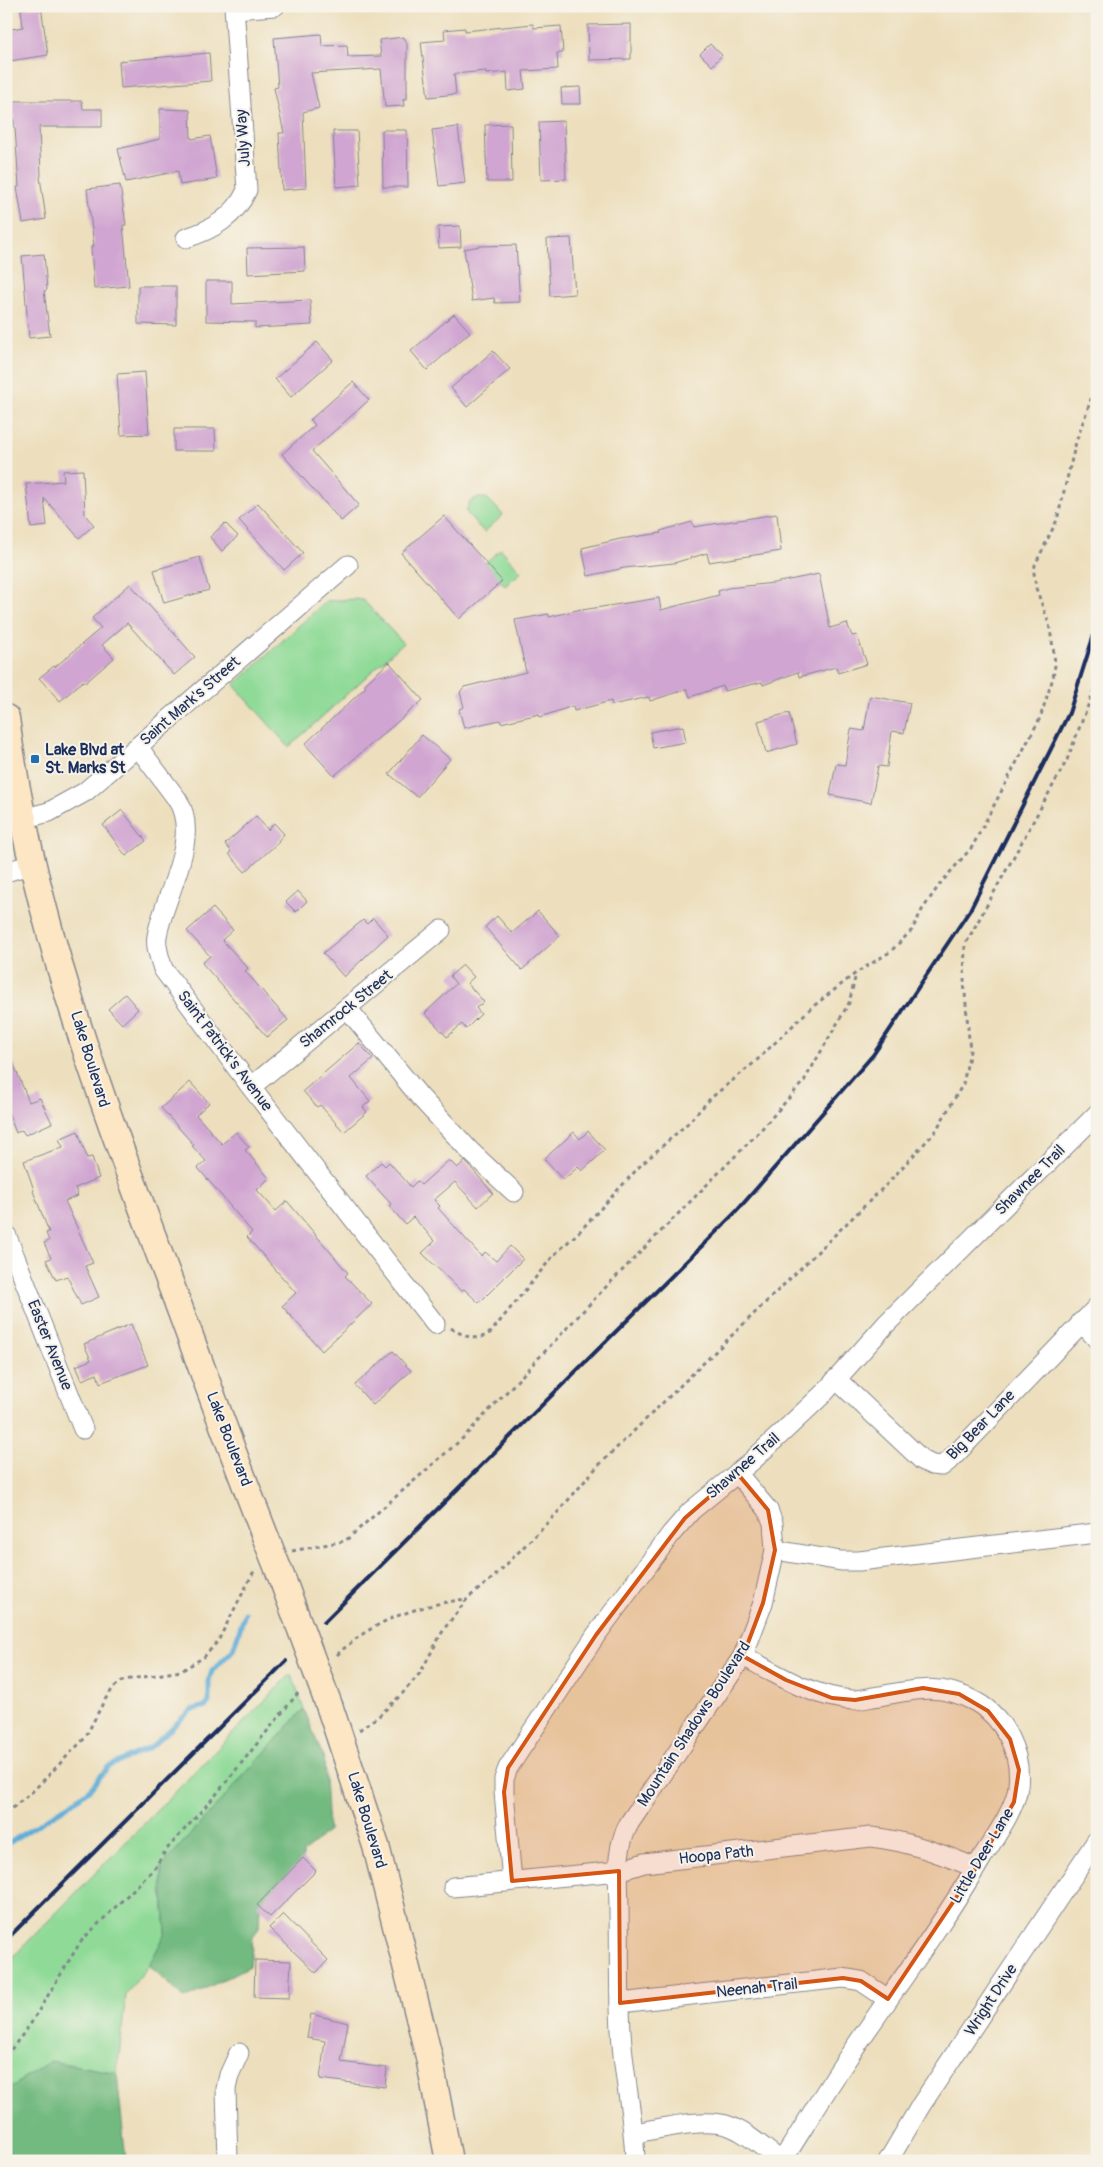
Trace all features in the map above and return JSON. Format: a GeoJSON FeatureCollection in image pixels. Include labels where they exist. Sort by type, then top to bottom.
{"type":"FeatureCollection","features":[{"type":"Feature","properties":{"kind":"main road","name":"Lake Boulevard"},"geometry":{"type":"LineString","coordinates":[[6,718],[22,819],[32,864],[48,926],[109,1120],[330,1708],[376,1846],[429,2057],[449,2161]]}},
{"type":"Feature","properties":{"kind":"street"},"geometry":{"type":"LineString","coordinates":[[235,7],[275,6]]}},
{"type":"Feature","properties":{"kind":"street","name":"July Way"},"geometry":{"type":"LineString","coordinates":[[186,238],[204,233],[221,222],[239,204],[247,190],[235,7]]}},
{"type":"Feature","properties":{"kind":"street","name":"Saint Mark's Street"},"geometry":{"type":"LineString","coordinates":[[22,819],[49,812],[85,792],[348,565]]}},
{"type":"Feature","properties":{"kind":"street","name":"Saint Patrick's Avenue"},"geometry":{"type":"LineString","coordinates":[[138,747],[182,806],[184,818],[185,839],[157,935],[158,955],[163,969],[251,1087],[435,1324]]}},
{"type":"Feature","properties":{"kind":"street"},"geometry":{"type":"LineString","coordinates":[[6,872],[32,864]]}},
{"type":"Feature","properties":{"kind":"street","name":"Shamrock Street"},"geometry":{"type":"LineString","coordinates":[[251,1087],[441,930]]}},
{"type":"Feature","properties":{"kind":"street"},"geometry":{"type":"LineString","coordinates":[[347,1008],[420,1097],[470,1151],[514,1192]]}},
{"type":"Feature","properties":{"kind":"street","name":"Shawnee Trail"},"geometry":{"type":"LineString","coordinates":[[512,1881],[504,1786],[508,1768],[596,1634],[655,1553],[691,1511],[752,1461],[836,1379],[928,1281],[1097,1114]]}},
{"type":"Feature","properties":{"kind":"street","name":"Easter Avenue"},"geometry":{"type":"LineString","coordinates":[[6,1234],[83,1429]]}},
{"type":"Feature","properties":{"kind":"street","name":"Big Bear Lane"},"geometry":{"type":"LineString","coordinates":[[836,1379],[922,1460],[932,1465],[942,1466],[952,1458],[1097,1307]]}},
{"type":"Feature","properties":{"kind":"street"},"geometry":{"type":"LineString","coordinates":[[1081,1322],[1097,1340]]}},
{"type":"Feature","properties":{"kind":"street","name":"Mountain Shadows Boulevard"},"geometry":{"type":"LineString","coordinates":[[635,2161],[634,2133],[622,2045],[620,2003],[619,1871],[621,1842],[626,1828],[743,1656],[763,1603],[775,1550],[773,1523],[768,1510],[737,1473]]}},
{"type":"Feature","properties":{"kind":"street"},"geometry":{"type":"LineString","coordinates":[[775,1550],[824,1558],[858,1560],[1097,1533]]}},
{"type":"Feature","properties":{"kind":"street","name":"Little Deer Lane"},"geometry":{"type":"LineString","coordinates":[[743,1656],[786,1680],[832,1698],[855,1700],[923,1688],[935,1688],[959,1694],[977,1702],[1000,1722],[1010,1739],[1019,1770],[1018,1787],[1014,1802],[976,1868],[851,2052],[782,2161]]}},
{"type":"Feature","properties":{"kind":"street","name":"Hoopa Path"},"geometry":{"type":"LineString","coordinates":[[453,1887],[619,1871],[644,1863],[870,1837],[896,1840],[976,1868]]}},
{"type":"Feature","properties":{"kind":"street","name":"Wright Drive"},"geometry":{"type":"LineString","coordinates":[[888,2161],[921,2105],[1097,1840]]}},
{"type":"Feature","properties":{"kind":"street","name":"Neenah Trail"},"geometry":{"type":"LineString","coordinates":[[620,2003],[844,1978],[860,1981],[888,1999]]}},
{"type":"Feature","properties":{"kind":"street"},"geometry":{"type":"LineString","coordinates":[[228,2161],[226,2089],[229,2075],[239,2053]]}},
{"type":"Feature","properties":{"kind":"street"},"geometry":{"type":"LineString","coordinates":[[634,2133],[705,2123],[727,2125],[744,2134],[782,2161]]}},
{"type":"Feature","properties":{"kind":"path"},"geometry":{"type":"LineString","coordinates":[[435,1324],[447,1326],[469,1337],[478,1338],[491,1332],[554,1255],[580,1231],[639,1167],[688,1123],[711,1098],[755,1062],[811,1008],[856,973],[890,952],[912,930],[922,910],[940,884],[972,847],[1040,718],[1053,678],[1055,664],[1049,624],[1036,588],[1035,565],[1057,520],[1076,442],[1097,382]]}},
{"type":"Feature","properties":{"kind":"path"},"geometry":{"type":"LineString","coordinates":[[342,1741],[380,1715],[402,1694],[420,1673],[444,1629],[468,1598],[494,1577],[558,1512],[596,1468],[888,1184],[935,1132],[963,1084],[970,1051],[964,980],[965,944],[1067,760],[1097,682]]}},
{"type":"Feature","properties":{"kind":"path"},"geometry":{"type":"LineString","coordinates":[[6,1813],[32,1792],[85,1738],[104,1701],[114,1687],[124,1680],[182,1671],[204,1657],[218,1641],[253,1573],[274,1557],[346,1541],[462,1438],[601,1292],[757,1134],[804,1081],[849,1003],[856,973]]}},
{"type":"Feature","properties":{"kind":"path"},"geometry":{"type":"LineString","coordinates":[[337,1655],[356,1637],[405,1612],[438,1602],[468,1598]]}},
{"type":"Feature","properties":{"kind":"path"},"geometry":{"type":"LineString","coordinates":[[6,2056],[30,2025],[81,1941],[154,1869],[166,1850],[214,1797],[298,1693]]}},
{"type":"Feature","properties":{"kind":"highlighted area"},"geometry":{"type":"Polygon","coordinates":[[[737,1473],[768,1510],[775,1550],[763,1603],[743,1656],[786,1680],[832,1698],[855,1700],[923,1688],[959,1694],[988,1711],[1010,1739],[1019,1770],[1014,1802],[976,1868],[888,1999],[861,1981],[843,1978],[620,2003],[619,1871],[512,1881],[504,1792],[508,1768],[596,1635],[685,1518],[737,1473]]]}},
{"type":"Feature","properties":{"kind":"green space"},"geometry":{"type":"Polygon","coordinates":[[[476,498],[487,498],[503,515],[484,532],[466,512],[469,503],[476,498]]]}},
{"type":"Feature","properties":{"kind":"green space"},"geometry":{"type":"Polygon","coordinates":[[[501,549],[521,572],[505,586],[485,563],[501,549]]]}},
{"type":"Feature","properties":{"kind":"green space"},"geometry":{"type":"Polygon","coordinates":[[[363,600],[403,643],[289,747],[234,685],[326,601],[363,600]]]}},
{"type":"Feature","properties":{"kind":"green space"},"geometry":{"type":"Polygon","coordinates":[[[291,1674],[304,1709],[161,1867],[166,1933],[149,1965],[126,1994],[117,2073],[50,2061],[6,2091],[6,1964],[291,1674]]]}},
{"type":"Feature","properties":{"kind":"green space"},"geometry":{"type":"Polygon","coordinates":[[[304,1709],[324,1759],[328,1831],[303,1853],[303,1859],[260,1907],[259,1927],[253,1937],[250,1966],[185,1999],[149,1965],[166,1933],[161,1867],[304,1709]]]}},
{"type":"Feature","properties":{"kind":"green space"},"geometry":{"type":"Polygon","coordinates":[[[50,2061],[117,2073],[126,2161],[6,2161],[6,2091],[50,2061]]]}},
{"type":"Feature","properties":{"kind":"building"},"geometry":{"type":"Polygon","coordinates":[[[41,6],[48,55],[10,61],[6,30],[23,27],[21,9],[41,6]]]}},
{"type":"Feature","properties":{"kind":"building"},"geometry":{"type":"Polygon","coordinates":[[[533,24],[534,28],[561,26],[563,53],[557,53],[558,69],[523,71],[525,89],[508,91],[507,72],[486,74],[486,71],[454,74],[456,94],[428,97],[421,42],[445,40],[444,30],[465,28],[465,31],[533,24]]]}},
{"type":"Feature","properties":{"kind":"building"},"geometry":{"type":"Polygon","coordinates":[[[631,24],[631,59],[589,60],[588,25],[631,24]]]}},
{"type":"Feature","properties":{"kind":"building"},"geometry":{"type":"Polygon","coordinates":[[[321,34],[322,46],[347,45],[348,57],[381,56],[379,40],[404,37],[407,44],[407,99],[403,99],[404,106],[385,107],[381,69],[311,73],[319,108],[303,112],[306,188],[282,190],[279,133],[284,133],[274,88],[278,87],[274,38],[321,34]]]}},
{"type":"Feature","properties":{"kind":"building"},"geometry":{"type":"Polygon","coordinates":[[[710,44],[722,55],[712,66],[700,54],[710,44]]]}},
{"type":"Feature","properties":{"kind":"building"},"geometry":{"type":"Polygon","coordinates":[[[209,53],[211,81],[121,88],[119,61],[209,53]]]}},
{"type":"Feature","properties":{"kind":"building"},"geometry":{"type":"Polygon","coordinates":[[[580,87],[581,104],[562,104],[561,88],[580,87]]]}},
{"type":"Feature","properties":{"kind":"building"},"geometry":{"type":"Polygon","coordinates":[[[13,101],[82,101],[83,109],[102,109],[102,127],[39,127],[40,177],[46,219],[23,223],[17,187],[19,187],[13,101]]]}},
{"type":"Feature","properties":{"kind":"building"},"geometry":{"type":"Polygon","coordinates":[[[160,109],[190,110],[191,139],[210,136],[217,179],[180,185],[178,171],[126,182],[118,149],[160,139],[160,109]]]}},
{"type":"Feature","properties":{"kind":"building"},"geometry":{"type":"Polygon","coordinates":[[[564,121],[566,179],[541,180],[539,122],[564,121]]]}},
{"type":"Feature","properties":{"kind":"building"},"geometry":{"type":"Polygon","coordinates":[[[511,124],[512,182],[487,182],[485,125],[511,124]]]}},
{"type":"Feature","properties":{"kind":"building"},"geometry":{"type":"Polygon","coordinates":[[[458,127],[465,183],[439,186],[432,130],[458,127]]]}},
{"type":"Feature","properties":{"kind":"building"},"geometry":{"type":"Polygon","coordinates":[[[382,130],[407,130],[408,187],[383,187],[382,130]]]}},
{"type":"Feature","properties":{"kind":"building"},"geometry":{"type":"Polygon","coordinates":[[[333,131],[357,131],[360,185],[336,187],[333,131]]]}},
{"type":"Feature","properties":{"kind":"building"},"geometry":{"type":"Polygon","coordinates":[[[120,185],[126,225],[123,225],[129,286],[94,289],[91,247],[94,246],[87,189],[120,185]]]}},
{"type":"Feature","properties":{"kind":"building"},"geometry":{"type":"Polygon","coordinates":[[[460,226],[461,247],[439,248],[438,227],[460,226]]]}},
{"type":"Feature","properties":{"kind":"building"},"geometry":{"type":"Polygon","coordinates":[[[571,238],[575,294],[550,296],[547,239],[571,238]]]}},
{"type":"Feature","properties":{"kind":"building"},"geometry":{"type":"Polygon","coordinates":[[[516,245],[520,302],[495,303],[494,298],[472,301],[464,249],[480,246],[516,245]]]}},
{"type":"Feature","properties":{"kind":"building"},"geometry":{"type":"Polygon","coordinates":[[[304,247],[305,271],[248,274],[247,248],[304,247]]]}},
{"type":"Feature","properties":{"kind":"building"},"geometry":{"type":"Polygon","coordinates":[[[44,254],[47,290],[44,291],[50,336],[29,338],[22,256],[44,254]]]}},
{"type":"Feature","properties":{"kind":"building"},"geometry":{"type":"Polygon","coordinates":[[[206,281],[232,281],[232,304],[310,300],[312,325],[255,328],[255,322],[206,321],[206,281]]]}},
{"type":"Feature","properties":{"kind":"building"},"geometry":{"type":"Polygon","coordinates":[[[138,286],[176,286],[176,325],[138,324],[138,286]]]}},
{"type":"Feature","properties":{"kind":"building"},"geometry":{"type":"Polygon","coordinates":[[[454,314],[470,332],[427,370],[411,351],[454,314]]]}},
{"type":"Feature","properties":{"kind":"building"},"geometry":{"type":"Polygon","coordinates":[[[317,342],[333,360],[291,397],[275,379],[317,342]]]}},
{"type":"Feature","properties":{"kind":"building"},"geometry":{"type":"Polygon","coordinates":[[[493,351],[510,369],[467,407],[451,388],[493,351]]]}},
{"type":"Feature","properties":{"kind":"building"},"geometry":{"type":"Polygon","coordinates":[[[145,372],[149,434],[121,435],[117,374],[145,372]]]}},
{"type":"Feature","properties":{"kind":"building"},"geometry":{"type":"Polygon","coordinates":[[[353,382],[369,400],[312,451],[359,505],[341,521],[282,454],[315,425],[310,420],[353,382]]]}},
{"type":"Feature","properties":{"kind":"building"},"geometry":{"type":"Polygon","coordinates":[[[174,429],[215,429],[216,451],[174,451],[174,429]]]}},
{"type":"Feature","properties":{"kind":"building"},"geometry":{"type":"Polygon","coordinates":[[[83,470],[85,515],[94,525],[79,538],[44,498],[47,526],[31,528],[26,484],[64,481],[63,471],[83,470]]]}},
{"type":"Feature","properties":{"kind":"building"},"geometry":{"type":"Polygon","coordinates":[[[258,503],[303,553],[284,570],[239,520],[258,503]]]}},
{"type":"Feature","properties":{"kind":"building"},"geometry":{"type":"Polygon","coordinates":[[[777,514],[781,551],[709,562],[707,553],[674,563],[624,568],[588,576],[582,548],[620,539],[661,533],[660,531],[692,522],[694,527],[777,514]]]}},
{"type":"Feature","properties":{"kind":"building"},"geometry":{"type":"Polygon","coordinates":[[[444,516],[502,581],[459,619],[401,553],[444,516]]]}},
{"type":"Feature","properties":{"kind":"building"},"geometry":{"type":"Polygon","coordinates":[[[225,523],[238,536],[222,551],[210,537],[225,523]]]}},
{"type":"Feature","properties":{"kind":"building"},"geometry":{"type":"Polygon","coordinates":[[[200,557],[209,590],[164,603],[154,570],[200,557]]]}},
{"type":"Feature","properties":{"kind":"building"},"geometry":{"type":"Polygon","coordinates":[[[819,574],[830,628],[847,623],[852,636],[857,635],[867,664],[838,673],[836,667],[799,677],[798,672],[763,685],[762,682],[724,691],[723,686],[690,697],[687,689],[650,701],[649,697],[612,705],[611,701],[574,711],[573,706],[540,717],[539,714],[501,723],[500,720],[464,728],[459,709],[464,707],[460,692],[464,687],[526,672],[515,620],[549,614],[549,617],[581,609],[659,598],[661,610],[719,595],[718,591],[728,588],[774,583],[819,574]]]}},
{"type":"Feature","properties":{"kind":"building"},"geometry":{"type":"Polygon","coordinates":[[[130,584],[195,657],[174,675],[127,623],[102,645],[114,658],[60,701],[39,678],[101,628],[92,618],[130,584]]]}},
{"type":"Feature","properties":{"kind":"building"},"geometry":{"type":"Polygon","coordinates":[[[389,662],[423,700],[334,776],[305,744],[366,687],[364,685],[389,662]]]}},
{"type":"Feature","properties":{"kind":"building"},"geometry":{"type":"Polygon","coordinates":[[[870,696],[910,703],[904,733],[892,731],[887,767],[878,766],[871,803],[830,795],[836,764],[845,765],[851,729],[864,731],[870,696]]]}},
{"type":"Feature","properties":{"kind":"building"},"geometry":{"type":"Polygon","coordinates":[[[789,713],[797,744],[766,753],[758,721],[789,713]]]}},
{"type":"Feature","properties":{"kind":"building"},"geometry":{"type":"Polygon","coordinates":[[[683,726],[686,742],[653,748],[650,732],[683,726]]]}},
{"type":"Feature","properties":{"kind":"building"},"geometry":{"type":"Polygon","coordinates":[[[422,735],[450,759],[417,797],[389,774],[422,735]]]}},
{"type":"Feature","properties":{"kind":"building"},"geometry":{"type":"Polygon","coordinates":[[[122,810],[146,841],[126,856],[103,825],[122,810]]]}},
{"type":"Feature","properties":{"kind":"building"},"geometry":{"type":"Polygon","coordinates":[[[256,816],[268,830],[274,823],[284,834],[279,842],[245,872],[229,854],[231,851],[225,844],[256,816]]]}},
{"type":"Feature","properties":{"kind":"building"},"geometry":{"type":"Polygon","coordinates":[[[298,891],[307,901],[296,912],[286,902],[298,891]]]}},
{"type":"Feature","properties":{"kind":"building"},"geometry":{"type":"Polygon","coordinates":[[[213,908],[233,930],[222,940],[248,968],[245,971],[288,1020],[267,1037],[202,963],[210,956],[187,931],[213,908]]]}},
{"type":"Feature","properties":{"kind":"building"},"geometry":{"type":"Polygon","coordinates":[[[538,911],[560,936],[522,970],[485,927],[497,916],[512,933],[538,911]]]}},
{"type":"Feature","properties":{"kind":"building"},"geometry":{"type":"Polygon","coordinates":[[[373,918],[388,935],[344,977],[323,953],[363,920],[367,924],[373,918]]]}},
{"type":"Feature","properties":{"kind":"building"},"geometry":{"type":"Polygon","coordinates":[[[463,965],[474,977],[467,983],[484,1002],[476,1008],[481,1014],[466,1029],[462,1024],[447,1037],[425,1013],[456,984],[450,976],[463,965]]]}},
{"type":"Feature","properties":{"kind":"building"},"geometry":{"type":"Polygon","coordinates":[[[125,994],[138,1009],[122,1024],[108,1009],[125,994]]]}},
{"type":"Feature","properties":{"kind":"building"},"geometry":{"type":"Polygon","coordinates":[[[359,1043],[373,1059],[351,1078],[370,1101],[363,1107],[367,1112],[344,1132],[320,1105],[317,1107],[303,1091],[359,1043]]]}},
{"type":"Feature","properties":{"kind":"building"},"geometry":{"type":"Polygon","coordinates":[[[6,1045],[29,1102],[40,1098],[52,1123],[25,1135],[22,1130],[16,1133],[6,1107],[6,1045]]]}},
{"type":"Feature","properties":{"kind":"building"},"geometry":{"type":"Polygon","coordinates":[[[190,1082],[209,1103],[196,1115],[222,1144],[236,1132],[249,1147],[245,1150],[269,1178],[257,1190],[276,1211],[287,1201],[348,1273],[345,1276],[372,1304],[322,1351],[282,1306],[296,1293],[247,1237],[252,1232],[198,1168],[206,1161],[161,1108],[190,1082]]]}},
{"type":"Feature","properties":{"kind":"building"},"geometry":{"type":"Polygon","coordinates":[[[78,1131],[87,1158],[92,1157],[99,1178],[75,1188],[78,1196],[65,1201],[93,1263],[85,1266],[99,1297],[81,1305],[67,1276],[56,1280],[46,1260],[51,1258],[44,1243],[49,1241],[46,1233],[49,1232],[24,1161],[63,1147],[59,1139],[78,1131]]]}},
{"type":"Feature","properties":{"kind":"building"},"geometry":{"type":"Polygon","coordinates":[[[588,1131],[605,1150],[582,1171],[578,1167],[563,1180],[544,1159],[574,1132],[580,1139],[588,1131]]]}},
{"type":"Feature","properties":{"kind":"building"},"geometry":{"type":"Polygon","coordinates":[[[449,1160],[457,1168],[465,1161],[493,1193],[478,1207],[455,1182],[434,1200],[440,1206],[438,1208],[481,1256],[485,1252],[496,1261],[510,1246],[523,1259],[479,1303],[464,1289],[461,1291],[422,1253],[435,1241],[413,1217],[405,1224],[389,1206],[391,1204],[366,1176],[381,1162],[385,1166],[389,1162],[411,1187],[417,1181],[421,1185],[449,1160]]]}},
{"type":"Feature","properties":{"kind":"building"},"geometry":{"type":"Polygon","coordinates":[[[131,1324],[148,1365],[100,1383],[97,1374],[82,1380],[76,1366],[91,1360],[84,1344],[131,1324]]]}},
{"type":"Feature","properties":{"kind":"building"},"geometry":{"type":"Polygon","coordinates":[[[393,1351],[411,1371],[373,1405],[355,1385],[393,1351]]]}},
{"type":"Feature","properties":{"kind":"building"},"geometry":{"type":"Polygon","coordinates":[[[303,1858],[316,1871],[270,1917],[257,1905],[303,1858]]]}},
{"type":"Feature","properties":{"kind":"building"},"geometry":{"type":"Polygon","coordinates":[[[283,1914],[328,1960],[316,1973],[269,1928],[283,1914]]]}},
{"type":"Feature","properties":{"kind":"building"},"geometry":{"type":"Polygon","coordinates":[[[255,1960],[291,1961],[289,1998],[254,1997],[255,1960]]]}},
{"type":"Feature","properties":{"kind":"building"},"geometry":{"type":"Polygon","coordinates":[[[311,2014],[348,2023],[341,2062],[387,2068],[385,2087],[320,2079],[325,2041],[307,2038],[311,2014]]]}},
{"type":"Feature","properties":{"kind":"waterway"},"geometry":{"type":"LineString","coordinates":[[1093,6],[1097,11]]}},
{"type":"Feature","properties":{"kind":"waterway"},"geometry":{"type":"LineString","coordinates":[[6,1845],[75,1801],[91,1788],[108,1767],[151,1747],[191,1710],[206,1706],[209,1702],[209,1680],[212,1671],[233,1650],[245,1613]]}},
{"type":"Feature","properties":{"kind":"railway"},"geometry":{"type":"LineString","coordinates":[[324,1622],[735,1213],[873,1055],[970,910],[1069,713],[1097,625]]}},
{"type":"Feature","properties":{"kind":"railway"},"geometry":{"type":"LineString","coordinates":[[6,1940],[286,1661]]}},
{"type":"Feature","properties":{"kind":"place","name":"Lake Blvd at St. Marks St"},"geometry":{"type":"Point","coordinates":[35,759]}}]}
